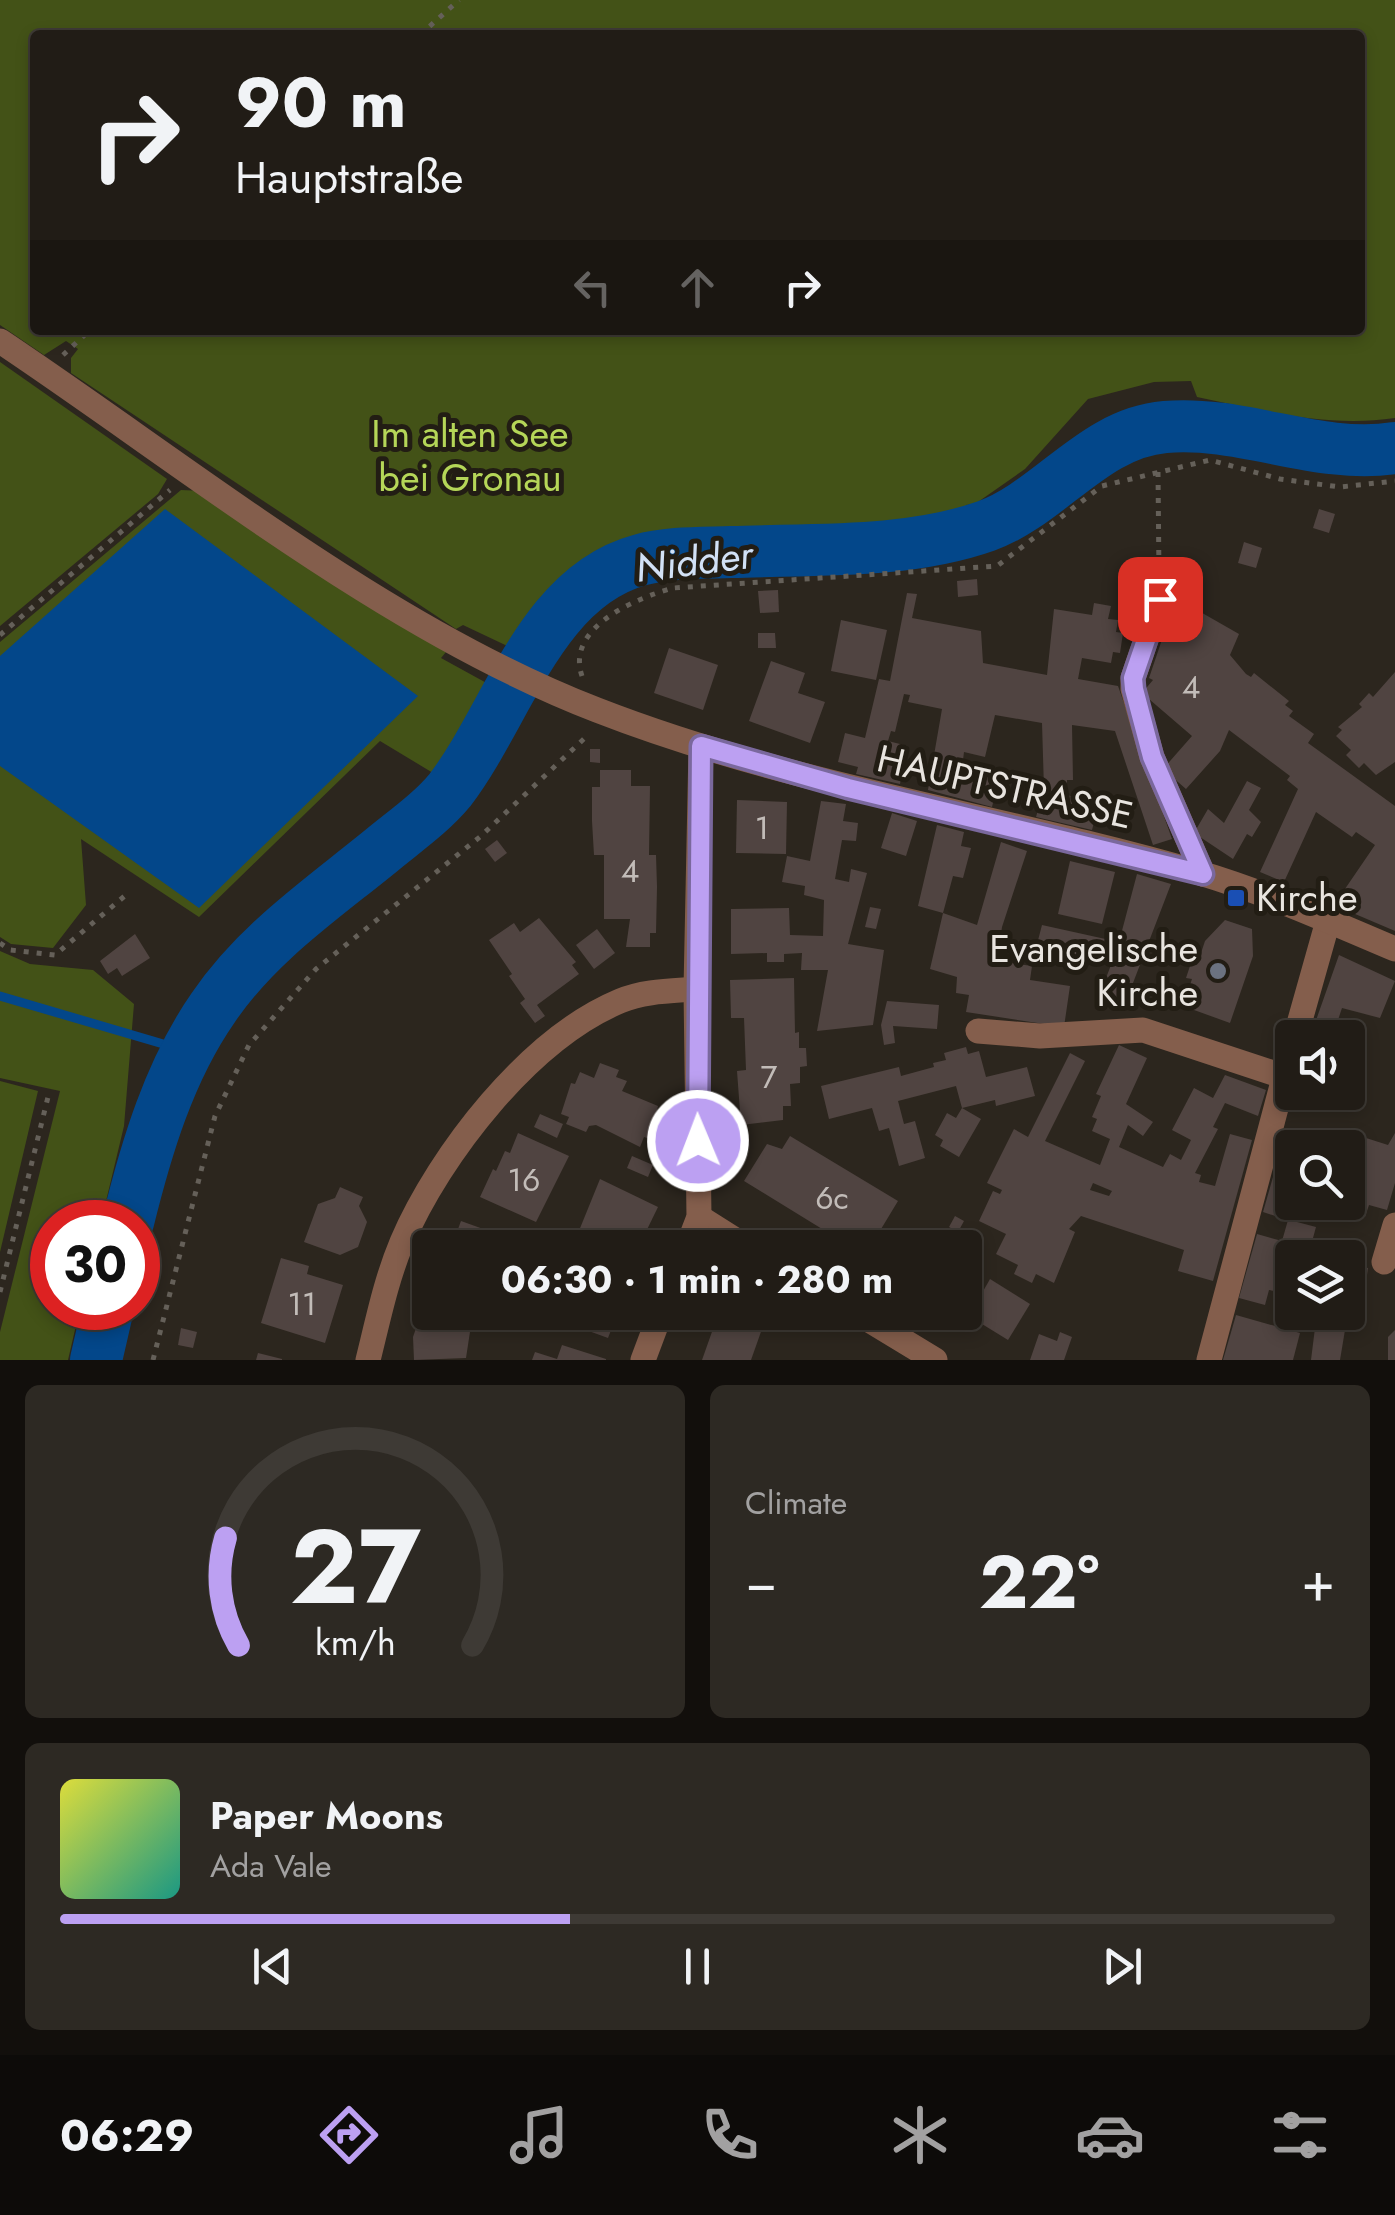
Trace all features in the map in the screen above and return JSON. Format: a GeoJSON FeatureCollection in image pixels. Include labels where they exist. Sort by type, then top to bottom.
{"type":"FeatureCollection","features":[{"type":"Feature","properties":{"kind":"street","name":"HAUPTSTRASSE"},"geometry":{"type":"LineString","coordinates":[[0,340],[368,591],[453,642],[701,746],[848,788],[1203,874],[1395,949]]}},
{"type":"Feature","properties":{"kind":"street"},"geometry":{"type":"LineString","coordinates":[[1160,599],[1133,678],[1134,689],[1152,757],[1203,874]]}},
{"type":"Feature","properties":{"kind":"street"},"geometry":{"type":"LineString","coordinates":[[694,1230],[699,1217],[696,989],[701,746]]}},
{"type":"Feature","properties":{"kind":"street"},"geometry":{"type":"LineString","coordinates":[[1301,1020],[1328,921]]}},
{"type":"Feature","properties":{"kind":"street"},"geometry":{"type":"LineString","coordinates":[[368,1360],[392,1268],[414,1215],[452,1153],[492,1104],[538,1058],[606,1009],[643,994],[696,989]]}},
{"type":"Feature","properties":{"kind":"street"},"geometry":{"type":"LineString","coordinates":[[978,1031],[1040,1036],[1143,1030],[1275,1074]]}},
{"type":"Feature","properties":{"kind":"street"},"geometry":{"type":"LineString","coordinates":[[1208,1360],[1275,1110]]}},
{"type":"Feature","properties":{"kind":"street"},"geometry":{"type":"LineString","coordinates":[[699,1217],[720,1230]]}},
{"type":"Feature","properties":{"kind":"street"},"geometry":{"type":"LineString","coordinates":[[1384,1262],[1395,1225]]}},
{"type":"Feature","properties":{"kind":"street"},"geometry":{"type":"LineString","coordinates":[[643,1360],[654,1330]]}},
{"type":"Feature","properties":{"kind":"street"},"geometry":{"type":"LineString","coordinates":[[886,1330],[935,1360]]}},
{"type":"Feature","properties":{"kind":"path"},"geometry":{"type":"LineString","coordinates":[[426,30],[459,0]]}},
{"type":"Feature","properties":{"kind":"path"},"geometry":{"type":"LineString","coordinates":[[72,346],[84,335]]}},
{"type":"Feature","properties":{"kind":"path"},"geometry":{"type":"LineString","coordinates":[[153,1360],[216,1116],[249,1045],[316,969],[481,836],[582,738],[601,703],[579,667],[586,642],[604,620],[650,594],[673,588],[997,566],[1102,486],[1210,460],[1280,479],[1340,487],[1395,481]]}},
{"type":"Feature","properties":{"kind":"path"},"geometry":{"type":"LineString","coordinates":[[1158,472],[1160,599]]}},
{"type":"Feature","properties":{"kind":"path"},"geometry":{"type":"LineString","coordinates":[[0,635],[145,514]]}},
{"type":"Feature","properties":{"kind":"path"},"geometry":{"type":"LineString","coordinates":[[0,944],[10,950],[56,955],[127,894]]}},
{"type":"Feature","properties":{"kind":"path"},"geometry":{"type":"LineString","coordinates":[[0,1292],[48,1097]]}},
{"type":"Feature","properties":{"kind":"green space","name":"Im alten See bei Gronau"},"geometry":{"type":"Polygon","coordinates":[[[0,0],[1395,0],[1395,418],[1345,421],[1271,412],[1197,397],[1191,381],[1154,382],[1088,399],[1025,469],[975,504],[966,505],[967,511],[870,529],[742,527],[654,533],[605,549],[567,572],[544,594],[518,651],[463,625],[456,629],[71,373],[71,358],[78,349],[66,341],[44,355],[0,325],[0,0]]]}},
{"type":"Feature","properties":{"kind":"green space"},"geometry":{"type":"Polygon","coordinates":[[[0,362],[167,479],[158,494],[0,626],[0,362]]]}},
{"type":"Feature","properties":{"kind":"green space"},"geometry":{"type":"Polygon","coordinates":[[[181,490],[204,491],[446,652],[441,658],[492,686],[443,779],[380,741],[199,917],[81,839],[86,905],[53,948],[11,944],[0,937],[0,642],[181,490]]]}},
{"type":"Feature","properties":{"kind":"green space"},"geometry":{"type":"Polygon","coordinates":[[[0,951],[30,964],[93,970],[134,1004],[124,1126],[106,1200],[33,1200],[60,1091],[0,1078],[0,951]]]}},
{"type":"Feature","properties":{"kind":"green space"},"geometry":{"type":"Polygon","coordinates":[[[0,1081],[38,1091],[0,1252],[0,1081]]]}},
{"type":"Feature","properties":{"kind":"green space"},"geometry":{"type":"Polygon","coordinates":[[[30,1212],[30,1330],[75,1330],[68,1360],[0,1360],[0,1332],[30,1212]]]}},
{"type":"Feature","properties":{"kind":"water"},"geometry":{"type":"Polygon","coordinates":[[[165,509],[418,696],[199,908],[0,766],[0,656],[165,509]]]}},
{"type":"Feature","properties":{"kind":"building"},"geometry":{"type":"Polygon","coordinates":[[[1319,509],[1335,514],[1329,533],[1313,528],[1319,509]]]}},
{"type":"Feature","properties":{"kind":"building"},"geometry":{"type":"Polygon","coordinates":[[[1244,542],[1262,548],[1256,568],[1238,563],[1244,542]]]}},
{"type":"Feature","properties":{"kind":"building"},"geometry":{"type":"Polygon","coordinates":[[[977,579],[978,595],[958,597],[957,581],[977,579]]]}},
{"type":"Feature","properties":{"kind":"building"},"geometry":{"type":"Polygon","coordinates":[[[778,590],[779,612],[760,613],[758,591],[778,590]]]}},
{"type":"Feature","properties":{"kind":"building"},"geometry":{"type":"Polygon","coordinates":[[[907,593],[917,594],[912,618],[981,631],[983,663],[1047,675],[1054,609],[1092,615],[1094,603],[1111,606],[1108,619],[1118,620],[1116,632],[1123,633],[1120,653],[1113,652],[1111,663],[1082,658],[1078,679],[1118,686],[1172,839],[1153,845],[1115,731],[1072,725],[1073,780],[1067,780],[1067,795],[1099,803],[1092,830],[1036,817],[1044,789],[1042,723],[995,715],[985,757],[964,752],[963,760],[1001,769],[992,807],[928,790],[942,709],[908,702],[910,695],[904,694],[895,732],[891,731],[888,741],[908,746],[900,784],[856,774],[858,767],[838,762],[845,733],[865,738],[879,679],[890,681],[907,593]]]}},
{"type":"Feature","properties":{"kind":"building"},"geometry":{"type":"Polygon","coordinates":[[[1176,598],[1239,634],[1230,655],[1246,674],[1251,677],[1254,673],[1289,701],[1285,705],[1293,711],[1289,716],[1314,734],[1308,743],[1395,806],[1395,931],[1334,905],[1375,845],[1356,832],[1352,837],[1316,812],[1284,882],[1260,872],[1298,789],[1287,780],[1290,776],[1229,730],[1220,751],[1186,789],[1163,769],[1192,736],[1142,693],[1153,680],[1149,678],[1176,598]]]}},
{"type":"Feature","properties":{"kind":"building"},"geometry":{"type":"Polygon","coordinates":[[[841,620],[887,630],[876,680],[831,671],[841,620]]]}},
{"type":"Feature","properties":{"kind":"building"},"geometry":{"type":"Polygon","coordinates":[[[758,633],[775,633],[776,648],[758,648],[758,633]]]}},
{"type":"Feature","properties":{"kind":"building"},"geometry":{"type":"Polygon","coordinates":[[[669,648],[718,665],[703,710],[654,693],[669,648]]]}},
{"type":"Feature","properties":{"kind":"building"},"geometry":{"type":"Polygon","coordinates":[[[771,661],[805,673],[798,693],[825,702],[810,743],[749,721],[771,661]]]}},
{"type":"Feature","properties":{"kind":"building"},"geometry":{"type":"Polygon","coordinates":[[[1395,672],[1395,762],[1376,775],[1364,763],[1359,768],[1346,755],[1351,750],[1336,736],[1342,730],[1338,727],[1362,707],[1359,704],[1369,693],[1373,697],[1395,672]]]}},
{"type":"Feature","properties":{"kind":"building"},"geometry":{"type":"Polygon","coordinates":[[[590,749],[600,749],[600,763],[590,762],[590,749]]]}},
{"type":"Feature","properties":{"kind":"building"},"geometry":{"type":"Polygon","coordinates":[[[600,770],[631,770],[631,786],[650,786],[649,855],[656,855],[657,887],[656,933],[650,933],[650,947],[626,947],[630,919],[604,919],[604,855],[594,855],[592,821],[592,787],[600,787],[600,770]]]}},
{"type":"Feature","properties":{"kind":"building"},"geometry":{"type":"Polygon","coordinates":[[[1247,781],[1261,788],[1249,810],[1261,822],[1252,837],[1247,834],[1233,859],[1194,833],[1208,809],[1224,823],[1247,781]]]}},
{"type":"Feature","properties":{"kind":"building"},"geometry":{"type":"Polygon","coordinates":[[[737,800],[787,802],[786,854],[736,853],[737,800]]]}},
{"type":"Feature","properties":{"kind":"building"},"geometry":{"type":"Polygon","coordinates":[[[821,801],[846,804],[843,821],[858,823],[856,841],[842,840],[835,879],[849,882],[851,869],[867,873],[848,944],[884,950],[873,1025],[817,1031],[828,970],[801,970],[802,953],[784,954],[784,962],[767,962],[767,953],[731,954],[731,909],[789,908],[790,935],[823,936],[824,900],[804,895],[805,886],[782,882],[787,856],[810,861],[821,801]]]}},
{"type":"Feature","properties":{"kind":"building"},"geometry":{"type":"Polygon","coordinates":[[[892,813],[917,821],[906,856],[881,848],[892,813]]]}},
{"type":"Feature","properties":{"kind":"building"},"geometry":{"type":"Polygon","coordinates":[[[937,825],[964,832],[961,846],[971,848],[963,878],[953,876],[943,913],[918,906],[937,825]]]}},
{"type":"Feature","properties":{"kind":"building"},"geometry":{"type":"Polygon","coordinates":[[[497,840],[507,853],[495,862],[485,849],[497,840]]]}},
{"type":"Feature","properties":{"kind":"building"},"geometry":{"type":"Polygon","coordinates":[[[1001,842],[1027,851],[1002,927],[997,961],[1032,966],[1030,980],[1070,986],[1064,1027],[966,1012],[969,995],[956,993],[957,977],[930,969],[943,913],[977,925],[1001,842]]]}},
{"type":"Feature","properties":{"kind":"building"},"geometry":{"type":"Polygon","coordinates":[[[1070,861],[1115,872],[1102,924],[1058,914],[1070,861]]]}},
{"type":"Feature","properties":{"kind":"building"},"geometry":{"type":"Polygon","coordinates":[[[1137,874],[1171,884],[1123,1009],[1098,999],[1111,965],[1036,948],[1042,925],[1119,942],[1137,874]]]}},
{"type":"Feature","properties":{"kind":"building"},"geometry":{"type":"Polygon","coordinates":[[[870,907],[881,909],[876,929],[865,927],[870,907]]]}},
{"type":"Feature","properties":{"kind":"building"},"geometry":{"type":"Polygon","coordinates":[[[539,918],[576,962],[572,965],[579,974],[537,1005],[545,1016],[535,1023],[520,1003],[525,999],[509,976],[512,974],[489,940],[514,923],[520,932],[539,918]]]}},
{"type":"Feature","properties":{"kind":"building","name":"Evangelische Kirche"},"geometry":{"type":"Polygon","coordinates":[[[1225,920],[1252,929],[1253,956],[1230,1023],[1183,1006],[1192,979],[1186,978],[1191,963],[1197,965],[1205,941],[1225,920]]]}},
{"type":"Feature","properties":{"kind":"building"},"geometry":{"type":"Polygon","coordinates":[[[597,929],[615,953],[594,969],[576,945],[597,929]]]}},
{"type":"Feature","properties":{"kind":"building"},"geometry":{"type":"Polygon","coordinates":[[[135,934],[150,958],[122,976],[117,968],[108,974],[100,961],[135,934]]]}},
{"type":"Feature","properties":{"kind":"building"},"geometry":{"type":"Polygon","coordinates":[[[1339,955],[1395,981],[1380,1018],[1342,1008],[1338,1020],[1316,1020],[1339,955]]]}},
{"type":"Feature","properties":{"kind":"building"},"geometry":{"type":"Polygon","coordinates":[[[794,978],[795,1033],[799,1032],[799,1048],[806,1048],[807,1066],[800,1067],[800,1083],[790,1084],[791,1106],[783,1106],[783,1120],[741,1125],[737,1071],[746,1070],[744,1018],[731,1018],[730,980],[794,978]]]}},
{"type":"Feature","properties":{"kind":"building"},"geometry":{"type":"Polygon","coordinates":[[[887,1001],[939,1005],[937,1029],[893,1026],[895,1043],[884,1045],[881,1025],[887,1001]]]}},
{"type":"Feature","properties":{"kind":"building"},"geometry":{"type":"Polygon","coordinates":[[[1119,1045],[1147,1058],[1126,1104],[1153,1122],[1143,1136],[1128,1125],[1119,1147],[1163,1167],[1170,1154],[1181,1160],[1191,1140],[1172,1130],[1194,1088],[1213,1098],[1225,1075],[1266,1090],[1258,1116],[1225,1103],[1213,1127],[1218,1129],[1195,1173],[1201,1175],[1199,1182],[1215,1186],[1230,1134],[1252,1140],[1213,1281],[1178,1271],[1184,1250],[1081,1216],[1069,1229],[1075,1232],[1054,1283],[1036,1274],[1032,1283],[1014,1274],[1018,1265],[996,1254],[1006,1234],[979,1221],[993,1191],[1000,1194],[1002,1190],[987,1183],[1014,1129],[1028,1137],[1070,1053],[1085,1061],[1045,1141],[1100,1165],[1110,1139],[1092,1131],[1097,1119],[1092,1117],[1101,1096],[1096,1094],[1119,1045]],[[1093,1183],[1090,1190],[1109,1196],[1112,1191],[1093,1183]]]}},
{"type":"Feature","properties":{"kind":"building"},"geometry":{"type":"Polygon","coordinates":[[[966,1047],[968,1054],[979,1051],[986,1077],[1027,1067],[1035,1096],[996,1106],[995,1100],[962,1108],[956,1086],[898,1101],[904,1124],[915,1121],[925,1158],[899,1166],[889,1128],[879,1131],[872,1108],[829,1119],[821,1086],[899,1067],[901,1076],[934,1067],[933,1063],[946,1060],[944,1053],[966,1047]]]}},
{"type":"Feature","properties":{"kind":"building"},"geometry":{"type":"Polygon","coordinates":[[[600,1063],[619,1070],[616,1077],[627,1081],[622,1091],[658,1106],[650,1139],[644,1137],[640,1147],[596,1125],[589,1126],[586,1132],[566,1124],[569,1117],[561,1114],[571,1083],[575,1084],[580,1072],[594,1078],[600,1063]]]}},
{"type":"Feature","properties":{"kind":"building"},"geometry":{"type":"Polygon","coordinates":[[[962,1108],[981,1119],[959,1157],[940,1146],[943,1140],[935,1135],[947,1113],[956,1118],[962,1108]]]}},
{"type":"Feature","properties":{"kind":"building"},"geometry":{"type":"Polygon","coordinates":[[[540,1114],[563,1124],[557,1138],[534,1127],[540,1114]]]}},
{"type":"Feature","properties":{"kind":"building"},"geometry":{"type":"Polygon","coordinates":[[[518,1133],[569,1156],[536,1222],[480,1197],[505,1151],[510,1153],[518,1133]]]}},
{"type":"Feature","properties":{"kind":"building"},"geometry":{"type":"Polygon","coordinates":[[[1395,1133],[1395,1183],[1387,1210],[1369,1205],[1365,1217],[1365,1138],[1388,1145],[1395,1133]]]}},
{"type":"Feature","properties":{"kind":"building"},"geometry":{"type":"Polygon","coordinates":[[[790,1136],[898,1201],[880,1230],[824,1230],[744,1181],[767,1144],[782,1149],[790,1136]]]}},
{"type":"Feature","properties":{"kind":"building"},"geometry":{"type":"Polygon","coordinates":[[[632,1156],[653,1165],[648,1177],[627,1168],[632,1156]]]}},
{"type":"Feature","properties":{"kind":"building"},"geometry":{"type":"Polygon","coordinates":[[[1275,1170],[1275,1216],[1263,1212],[1275,1170]]]}},
{"type":"Feature","properties":{"kind":"building"},"geometry":{"type":"Polygon","coordinates":[[[600,1179],[658,1207],[647,1230],[579,1230],[600,1179]]]}},
{"type":"Feature","properties":{"kind":"building"},"geometry":{"type":"Polygon","coordinates":[[[340,1187],[363,1197],[359,1206],[367,1222],[358,1247],[340,1255],[304,1242],[318,1204],[335,1198],[340,1187]]]}},
{"type":"Feature","properties":{"kind":"building"},"geometry":{"type":"Polygon","coordinates":[[[955,1216],[964,1221],[959,1230],[949,1227],[955,1216]]]}},
{"type":"Feature","properties":{"kind":"building"},"geometry":{"type":"Polygon","coordinates":[[[1288,1220],[1316,1227],[1312,1240],[1282,1240],[1288,1220]]]}},
{"type":"Feature","properties":{"kind":"building"},"geometry":{"type":"Polygon","coordinates":[[[461,1221],[486,1230],[458,1230],[461,1221]]]}},
{"type":"Feature","properties":{"kind":"building"},"geometry":{"type":"Polygon","coordinates":[[[1257,1234],[1278,1240],[1275,1240],[1274,1291],[1269,1290],[1265,1305],[1239,1298],[1257,1234]]]}},
{"type":"Feature","properties":{"kind":"building"},"geometry":{"type":"Polygon","coordinates":[[[281,1258],[309,1266],[307,1274],[343,1285],[325,1343],[261,1323],[281,1258]]]}},
{"type":"Feature","properties":{"kind":"building"},"geometry":{"type":"Polygon","coordinates":[[[990,1279],[1030,1304],[1008,1340],[982,1324],[982,1293],[990,1279]]]}},
{"type":"Feature","properties":{"kind":"building"},"geometry":{"type":"Polygon","coordinates":[[[1236,1315],[1275,1326],[1275,1330],[1300,1333],[1293,1360],[1223,1360],[1236,1315]]]}},
{"type":"Feature","properties":{"kind":"building"},"geometry":{"type":"Polygon","coordinates":[[[181,1328],[197,1332],[193,1348],[178,1345],[181,1328]]]}},
{"type":"Feature","properties":{"kind":"building"},"geometry":{"type":"Polygon","coordinates":[[[415,1330],[470,1330],[466,1358],[414,1360],[415,1330]]]}},
{"type":"Feature","properties":{"kind":"building"},"geometry":{"type":"Polygon","coordinates":[[[586,1330],[611,1330],[608,1338],[586,1330]]]}},
{"type":"Feature","properties":{"kind":"building"},"geometry":{"type":"Polygon","coordinates":[[[713,1330],[762,1330],[751,1360],[702,1360],[713,1330]]]}},
{"type":"Feature","properties":{"kind":"building"},"geometry":{"type":"Polygon","coordinates":[[[1315,1330],[1345,1330],[1340,1360],[1311,1360],[1315,1330]]]}},
{"type":"Feature","properties":{"kind":"building"},"geometry":{"type":"Polygon","coordinates":[[[1395,1330],[1395,1360],[1388,1360],[1388,1337],[1395,1330]]]}},
{"type":"Feature","properties":{"kind":"building"},"geometry":{"type":"Polygon","coordinates":[[[1060,1332],[1072,1337],[1064,1360],[1030,1360],[1039,1334],[1057,1341],[1060,1332]]]}},
{"type":"Feature","properties":{"kind":"building"},"geometry":{"type":"Polygon","coordinates":[[[562,1345],[606,1360],[532,1360],[535,1352],[557,1359],[562,1345]]]}},
{"type":"Feature","properties":{"kind":"building"},"geometry":{"type":"Polygon","coordinates":[[[258,1353],[282,1359],[282,1360],[256,1360],[258,1353]]]}},
{"type":"Feature","properties":{"kind":"waterway","name":"Nidder"},"geometry":{"type":"LineString","coordinates":[[134,1200],[172,1084],[197,1032],[230,985],[270,942],[443,798],[471,759],[551,625],[576,597],[606,575],[640,560],[673,554],[892,546],[956,535],[1009,515],[1116,442],[1165,427],[1223,429],[1337,449],[1395,448]]}},
{"type":"Feature","properties":{"kind":"waterway"},"geometry":{"type":"LineString","coordinates":[[0,996],[187,1051]]}},
{"type":"Feature","properties":{"kind":"waterway","name":"Nidder"},"geometry":{"type":"LineString","coordinates":[[96,1360],[103,1330]]}},
{"type":"Feature","properties":{"kind":"place","name":"Kirche"},"geometry":{"type":"Point","coordinates":[1236,898]}},
{"type":"Feature","properties":{"kind":"place","name":"Evangelische Kirche"},"geometry":{"type":"Point","coordinates":[1218,971]}},
{"type":"Feature","properties":{"kind":"route"},"geometry":{"type":"LineString","coordinates":[[698,1141],[696,989],[701,746],[848,788],[1203,874],[1152,757],[1134,689],[1133,678],[1160,599]]}}]}
